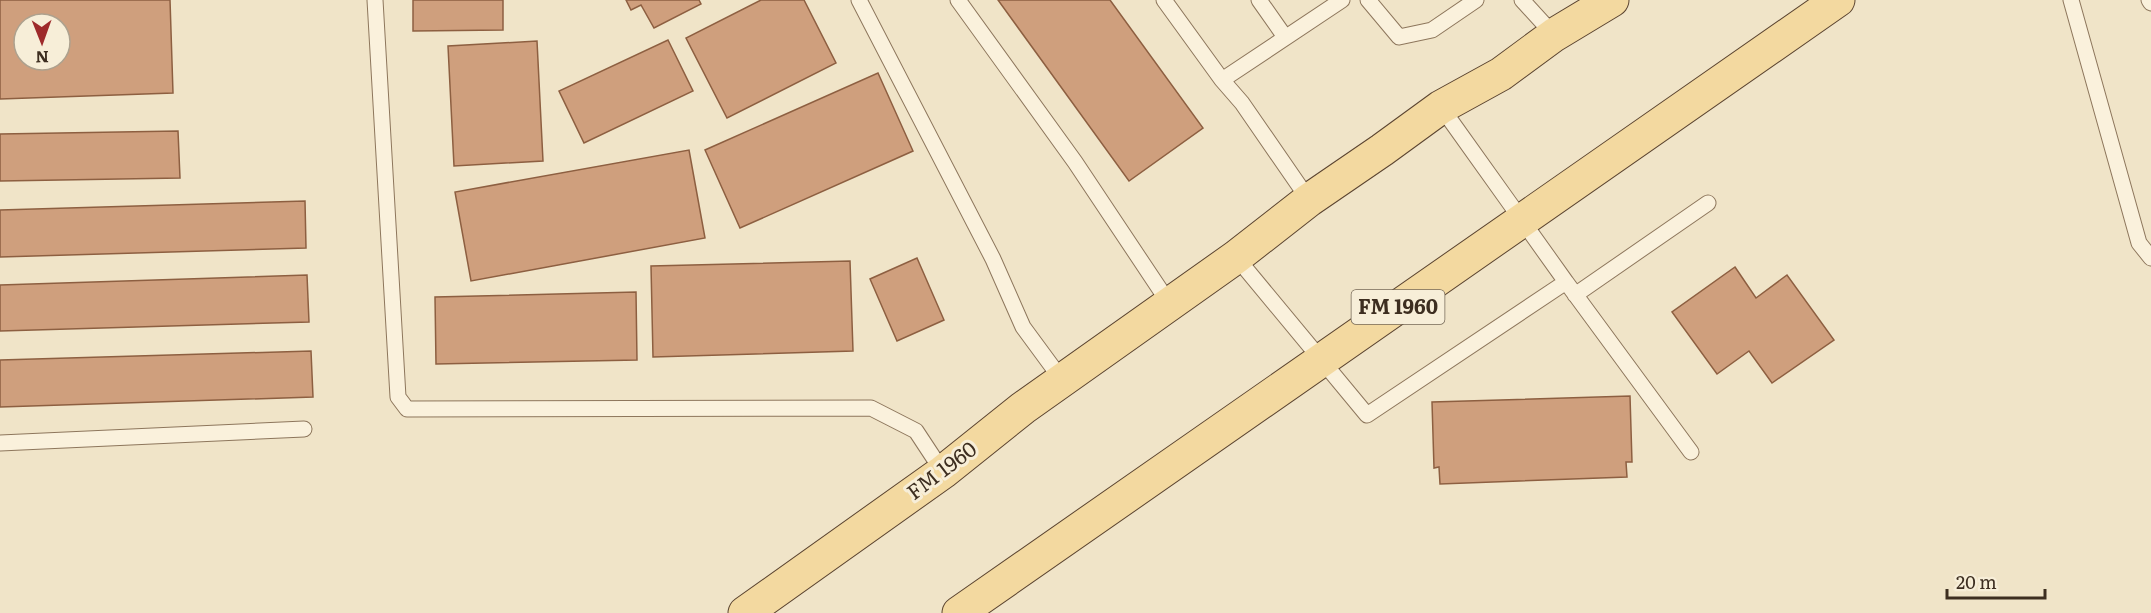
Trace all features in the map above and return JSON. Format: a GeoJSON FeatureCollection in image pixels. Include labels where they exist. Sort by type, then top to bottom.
{"type":"FeatureCollection","features":[{"type":"Feature","properties":{"kind":"main road","name":"FM 1960"},"geometry":{"type":"LineString","coordinates":[[745,613],[943,472],[1023,408],[1441,106],[1501,74],[1554,35],[1612,0]]}},
{"type":"Feature","properties":{"kind":"main road","name":"FM 1960"},"geometry":{"type":"LineString","coordinates":[[958,613],[1838,0]]}},
{"type":"Feature","properties":{"kind":"lane"},"geometry":{"type":"LineString","coordinates":[[375,0],[398,397],[407,409],[871,408],[915,431],[943,472]]}},
{"type":"Feature","properties":{"kind":"lane"},"geometry":{"type":"LineString","coordinates":[[859,0],[988,249],[1023,327],[1062,380]]}},
{"type":"Feature","properties":{"kind":"lane"},"geometry":{"type":"LineString","coordinates":[[958,0],[1075,162],[1169,303]]}},
{"type":"Feature","properties":{"kind":"lane"},"geometry":{"type":"LineString","coordinates":[[1164,0],[1222,80],[1242,103],[1309,200]]}},
{"type":"Feature","properties":{"kind":"lane"},"geometry":{"type":"LineString","coordinates":[[1259,0],[1285,37]]}},
{"type":"Feature","properties":{"kind":"lane"},"geometry":{"type":"LineString","coordinates":[[1222,80],[1342,0]]}},
{"type":"Feature","properties":{"kind":"lane"},"geometry":{"type":"LineString","coordinates":[[1368,0],[1398,37],[1432,30],[1476,0]]}},
{"type":"Feature","properties":{"kind":"lane"},"geometry":{"type":"LineString","coordinates":[[1522,0],[1554,35]]}},
{"type":"Feature","properties":{"kind":"lane"},"geometry":{"type":"LineString","coordinates":[[2071,0],[2139,243],[2151,258]]}},
{"type":"Feature","properties":{"kind":"lane"},"geometry":{"type":"LineString","coordinates":[[1441,106],[1575,295],[1691,452]]}},
{"type":"Feature","properties":{"kind":"lane"},"geometry":{"type":"LineString","coordinates":[[1575,295],[1708,203]]}},
{"type":"Feature","properties":{"kind":"lane"},"geometry":{"type":"LineString","coordinates":[[1236,256],[1367,415],[1566,282]]}},
{"type":"Feature","properties":{"kind":"lane"},"geometry":{"type":"LineString","coordinates":[[0,443],[304,429]]}},
{"type":"Feature","properties":{"kind":"building"},"geometry":{"type":"Polygon","coordinates":[[[0,0],[170,0],[173,93],[0,99],[0,0]]]}},
{"type":"Feature","properties":{"kind":"building"},"geometry":{"type":"Polygon","coordinates":[[[413,0],[503,0],[503,30],[413,31],[413,0]]]}},
{"type":"Feature","properties":{"kind":"building"},"geometry":{"type":"Polygon","coordinates":[[[626,0],[699,0],[701,4],[654,28],[641,5],[631,10],[626,0]]]}},
{"type":"Feature","properties":{"kind":"building"},"geometry":{"type":"Polygon","coordinates":[[[761,0],[804,0],[836,63],[727,118],[686,38],[761,0]]]}},
{"type":"Feature","properties":{"kind":"building"},"geometry":{"type":"Polygon","coordinates":[[[998,0],[1110,0],[1203,128],[1129,181],[998,0]]]}},
{"type":"Feature","properties":{"kind":"building"},"geometry":{"type":"Polygon","coordinates":[[[668,40],[693,91],[584,143],[559,91],[668,40]]]}},
{"type":"Feature","properties":{"kind":"building"},"geometry":{"type":"Polygon","coordinates":[[[537,41],[543,161],[454,166],[448,46],[537,41]]]}},
{"type":"Feature","properties":{"kind":"building"},"geometry":{"type":"Polygon","coordinates":[[[878,73],[913,151],[740,228],[705,150],[878,73]]]}},
{"type":"Feature","properties":{"kind":"building"},"geometry":{"type":"Polygon","coordinates":[[[178,131],[180,178],[0,181],[0,134],[178,131]]]}},
{"type":"Feature","properties":{"kind":"building"},"geometry":{"type":"Polygon","coordinates":[[[689,150],[705,238],[471,281],[455,192],[689,150]]]}},
{"type":"Feature","properties":{"kind":"building"},"geometry":{"type":"Polygon","coordinates":[[[305,201],[306,248],[0,257],[0,210],[305,201]]]}},
{"type":"Feature","properties":{"kind":"building"},"geometry":{"type":"Polygon","coordinates":[[[917,258],[944,320],[897,341],[870,279],[917,258]]]}},
{"type":"Feature","properties":{"kind":"building"},"geometry":{"type":"Polygon","coordinates":[[[850,261],[853,351],[653,357],[651,266],[850,261]]]}},
{"type":"Feature","properties":{"kind":"building"},"geometry":{"type":"Polygon","coordinates":[[[1735,267],[1756,298],[1787,275],[1834,340],[1772,383],[1749,351],[1717,374],[1672,312],[1735,267]]]}},
{"type":"Feature","properties":{"kind":"building"},"geometry":{"type":"Polygon","coordinates":[[[307,275],[309,322],[0,331],[0,285],[307,275]]]}},
{"type":"Feature","properties":{"kind":"building"},"geometry":{"type":"Polygon","coordinates":[[[636,292],[637,360],[436,364],[435,297],[636,292]]]}},
{"type":"Feature","properties":{"kind":"building"},"geometry":{"type":"Polygon","coordinates":[[[311,351],[313,397],[0,407],[0,360],[311,351]]]}},
{"type":"Feature","properties":{"kind":"building"},"geometry":{"type":"Polygon","coordinates":[[[1630,396],[1632,462],[1626,462],[1627,477],[1440,484],[1439,467],[1434,468],[1432,402],[1630,396]]]}}]}
